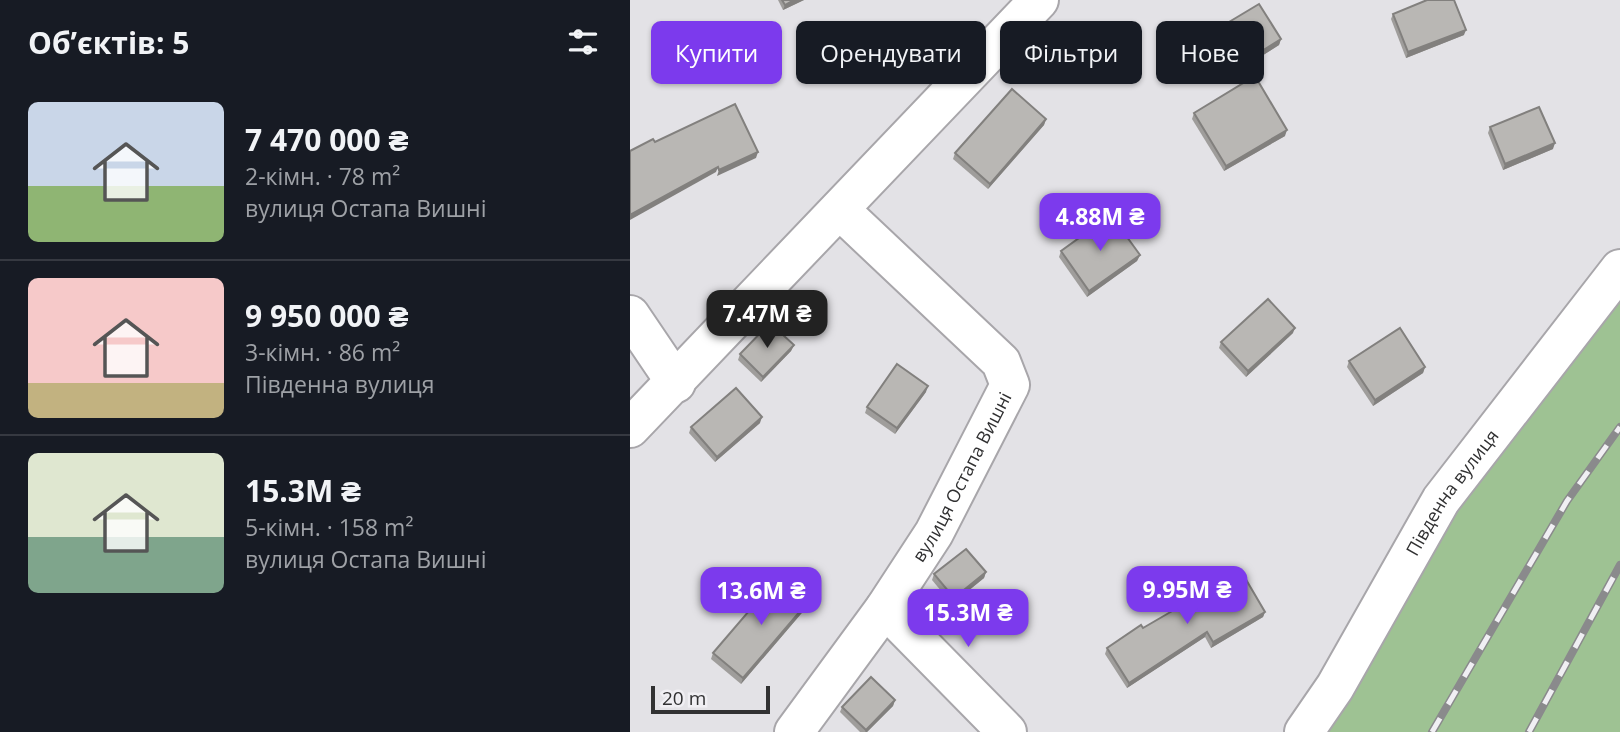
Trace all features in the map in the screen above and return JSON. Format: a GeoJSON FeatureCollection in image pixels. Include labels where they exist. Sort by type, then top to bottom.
{"type":"FeatureCollection","features":[{"type":"Feature","properties":{"kind":"street"},"geometry":{"type":"LineString","coordinates":[[630,428],[676,383],[1039,0]]}},
{"type":"Feature","properties":{"kind":"street","name":"вулиця Остапа Вишні"},"geometry":{"type":"LineString","coordinates":[[794,732],[886,608],[934,533],[1010,385],[1000,362],[840,210]]}},
{"type":"Feature","properties":{"kind":"street","name":"Південна вулиця"},"geometry":{"type":"LineString","coordinates":[[1304,732],[1335,687],[1441,499],[1620,269]]}},
{"type":"Feature","properties":{"kind":"street"},"geometry":{"type":"LineString","coordinates":[[630,315],[676,383]]}},
{"type":"Feature","properties":{"kind":"street"},"geometry":{"type":"LineString","coordinates":[[886,608],[1007,732]]}},
{"type":"Feature","properties":{"kind":"green space"},"geometry":{"type":"Polygon","coordinates":[[[1620,281],[1620,732],[1321,732],[1449,509],[1620,281]]]}},
{"type":"Feature","properties":{"kind":"building"},"geometry":{"type":"Polygon","coordinates":[[[1427,0],[1454,0],[1466,30],[1408,52],[1393,14],[1427,0]]]}},
{"type":"Feature","properties":{"kind":"building"},"geometry":{"type":"Polygon","coordinates":[[[1259,4],[1281,39],[1264,50],[1264,21],[1231,21],[1259,4]]]}},
{"type":"Feature","properties":{"kind":"building"},"geometry":{"type":"Polygon","coordinates":[[[1242,84],[1260,84],[1287,130],[1226,166],[1194,113],[1242,84]]]}},
{"type":"Feature","properties":{"kind":"building"},"geometry":{"type":"Polygon","coordinates":[[[1012,89],[1046,119],[990,184],[955,153],[1012,89]]]}},
{"type":"Feature","properties":{"kind":"building"},"geometry":{"type":"Polygon","coordinates":[[[735,104],[758,152],[719,170],[718,167],[630,215],[630,151],[735,104]]]}},
{"type":"Feature","properties":{"kind":"building"},"geometry":{"type":"Polygon","coordinates":[[[1539,107],[1555,143],[1505,164],[1490,127],[1539,107]]]}},
{"type":"Feature","properties":{"kind":"building"},"geometry":{"type":"Polygon","coordinates":[[[1111,215],[1140,255],[1089,291],[1061,251],[1111,215]]]}},
{"type":"Feature","properties":{"kind":"building"},"geometry":{"type":"Polygon","coordinates":[[[1268,299],[1295,328],[1248,371],[1221,342],[1268,299]]]}},
{"type":"Feature","properties":{"kind":"building"},"geometry":{"type":"Polygon","coordinates":[[[770,323],[794,345],[763,377],[740,354],[770,323]]]}},
{"type":"Feature","properties":{"kind":"building"},"geometry":{"type":"Polygon","coordinates":[[[1400,328],[1425,367],[1375,400],[1349,361],[1400,328]]]}},
{"type":"Feature","properties":{"kind":"building"},"geometry":{"type":"Polygon","coordinates":[[[897,364],[928,386],[897,428],[867,407],[897,364]]]}},
{"type":"Feature","properties":{"kind":"building"},"geometry":{"type":"Polygon","coordinates":[[[736,388],[762,417],[717,457],[691,427],[736,388]]]}},
{"type":"Feature","properties":{"kind":"building"},"geometry":{"type":"Polygon","coordinates":[[[966,549],[986,572],[954,598],[934,574],[966,549]]]}},
{"type":"Feature","properties":{"kind":"building"},"geometry":{"type":"Polygon","coordinates":[[[1241,571],[1265,612],[1213,642],[1207,632],[1129,683],[1107,648],[1141,625],[1143,628],[1241,571]]]}},
{"type":"Feature","properties":{"kind":"building"},"geometry":{"type":"Polygon","coordinates":[[[779,576],[808,602],[743,678],[713,653],[779,576]]]}},
{"type":"Feature","properties":{"kind":"building"},"geometry":{"type":"Polygon","coordinates":[[[871,677],[895,700],[866,730],[842,707],[871,677]]]}},
{"type":"Feature","properties":{"kind":"railway"},"geometry":{"type":"LineString","coordinates":[[1432,732],[1567,501],[1620,427]]}},
{"type":"Feature","properties":{"kind":"railway"},"geometry":{"type":"LineString","coordinates":[[1529,732],[1620,565]]}}]}
